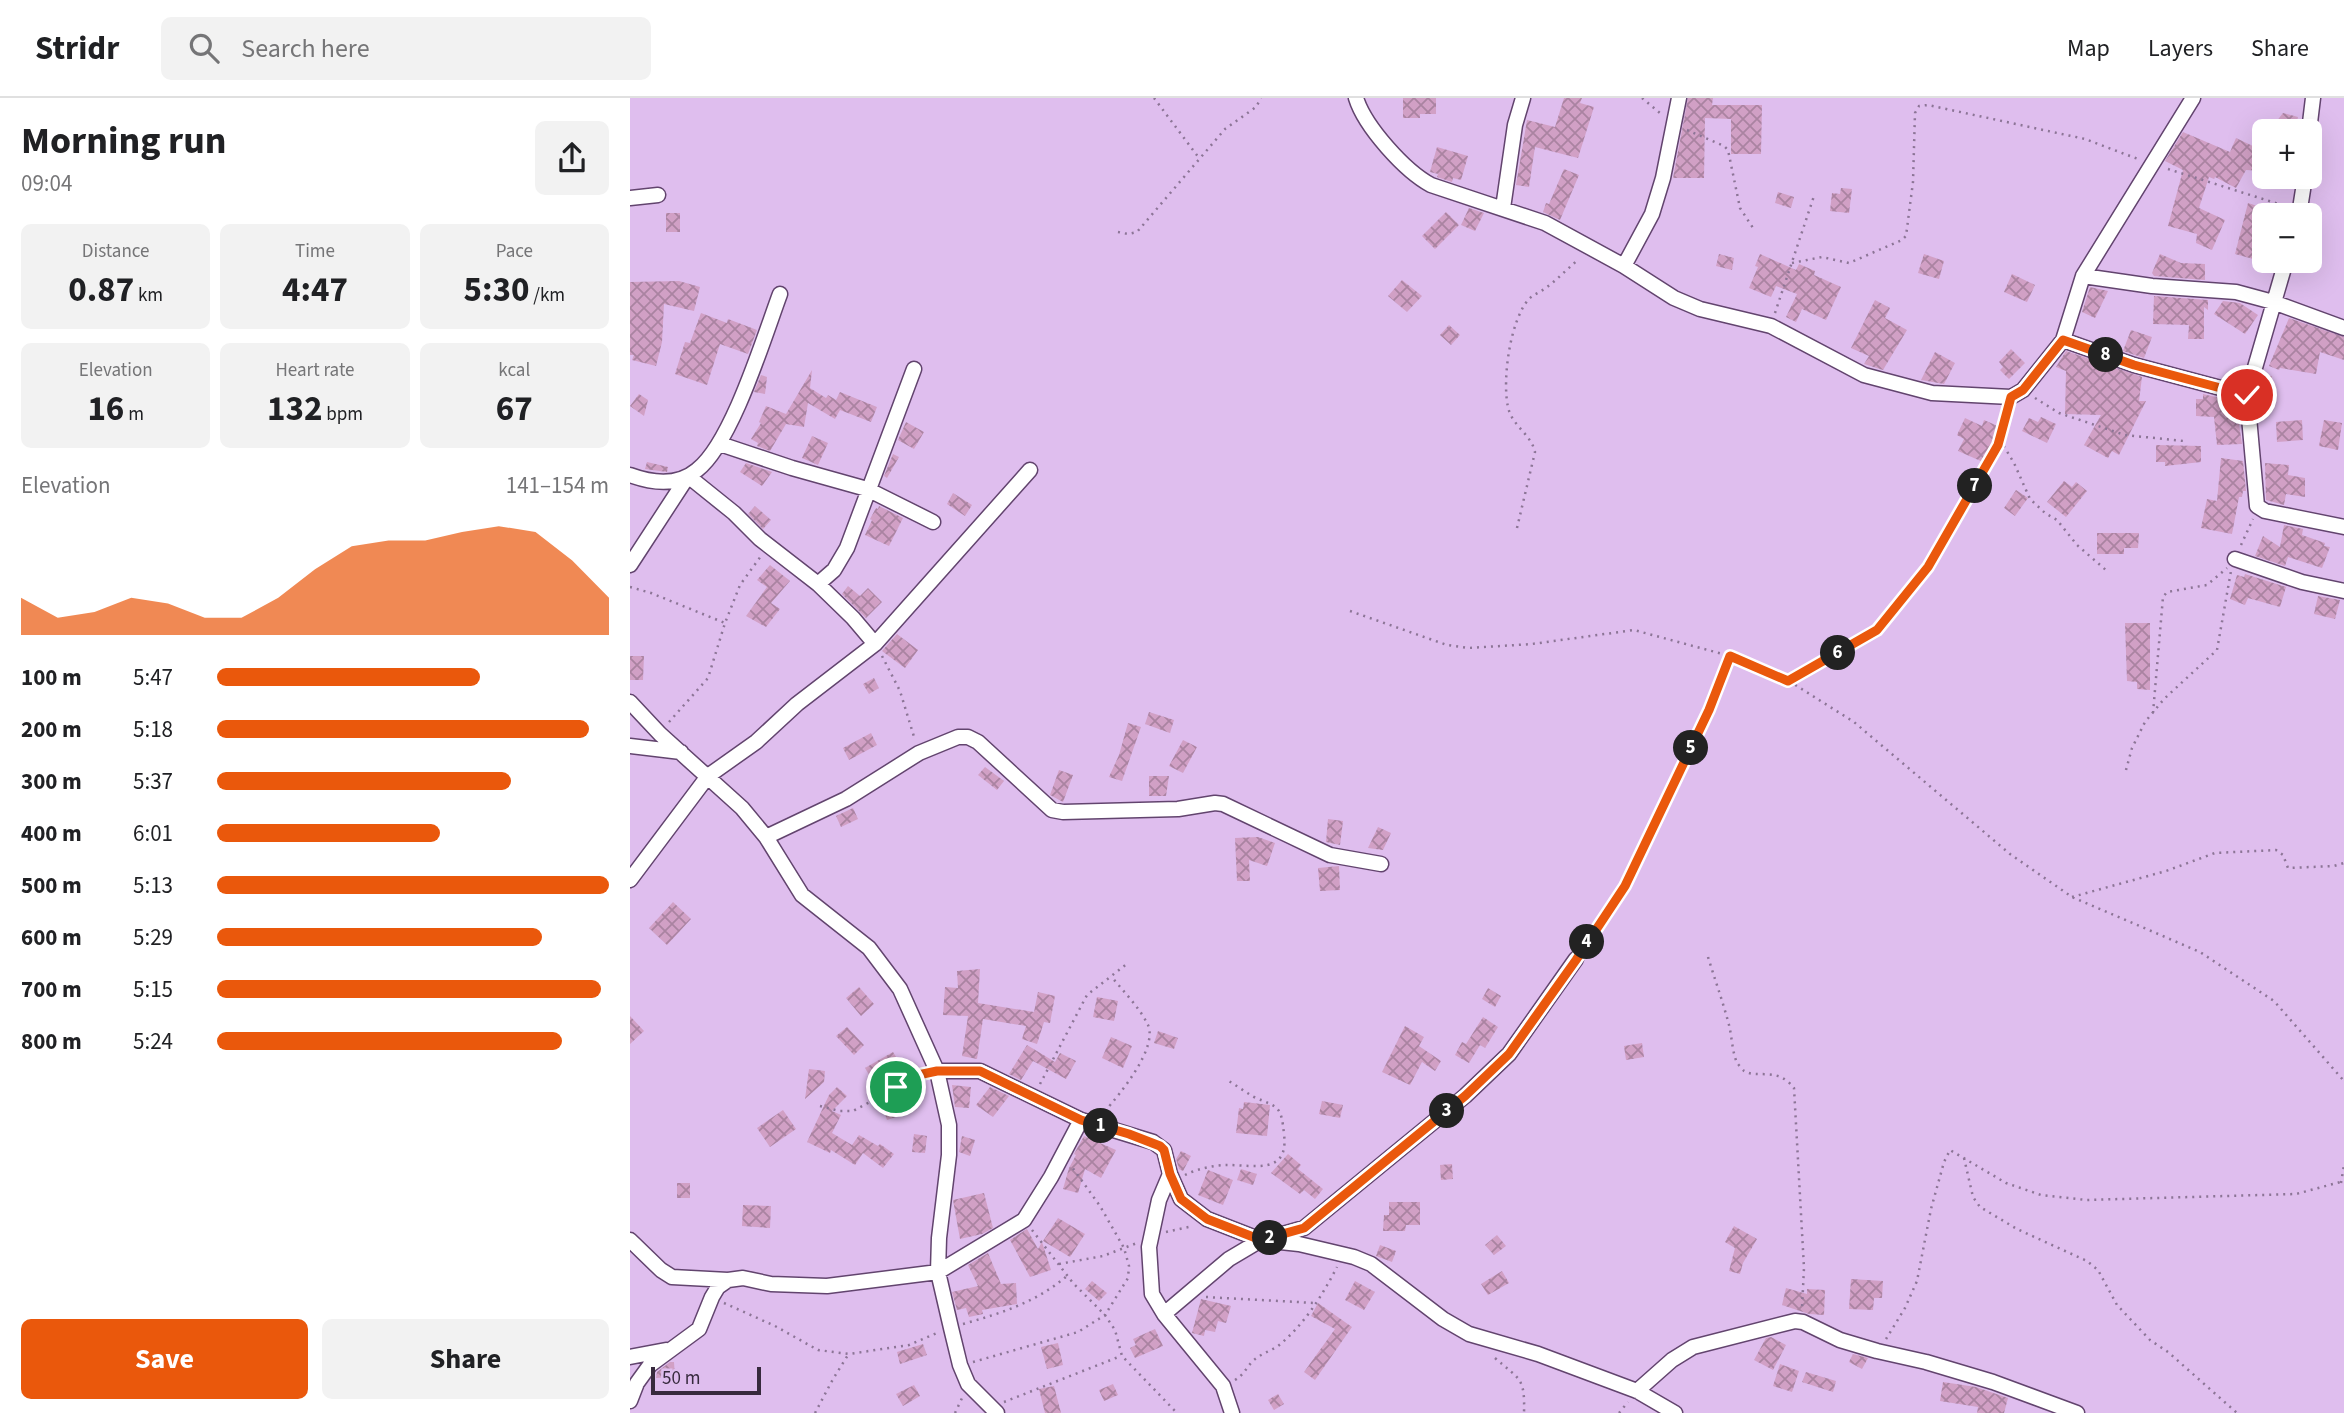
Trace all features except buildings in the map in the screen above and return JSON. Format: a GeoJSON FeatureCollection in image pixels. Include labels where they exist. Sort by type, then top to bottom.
{"type":"FeatureCollection","features":[{"type":"Feature","properties":{"kind":"street"},"geometry":{"type":"LineString","coordinates":[[1356,98],[1382,139],[1415,176],[1431,185],[1545,223],[1624,266],[1674,298],[1700,309],[1771,326],[1864,375],[1894,384],[1932,393],[2017,394],[2063,340],[2083,276],[2193,98]]}},
{"type":"Feature","properties":{"kind":"street"},"geometry":{"type":"LineString","coordinates":[[1503,208],[1515,125],[1523,98]]}},
{"type":"Feature","properties":{"kind":"street"},"geometry":{"type":"LineString","coordinates":[[1624,266],[1652,214],[1663,178],[1679,98]]}},
{"type":"Feature","properties":{"kind":"street"},"geometry":{"type":"LineString","coordinates":[[2310,119],[2312,98]]}},
{"type":"Feature","properties":{"kind":"street"},"geometry":{"type":"LineString","coordinates":[[630,198],[658,195]]}},
{"type":"Feature","properties":{"kind":"street"},"geometry":{"type":"LineString","coordinates":[[2282,273],[2247,395],[2257,506],[2265,511],[2344,527]]}},
{"type":"Feature","properties":{"kind":"street"},"geometry":{"type":"LineString","coordinates":[[2083,276],[2152,286],[2236,292],[2273,302],[2344,328]]}},
{"type":"Feature","properties":{"kind":"street"},"geometry":{"type":"LineString","coordinates":[[630,475],[674,481],[699,470],[720,444],[755,364],[780,294]]}},
{"type":"Feature","properties":{"kind":"street"},"geometry":{"type":"LineString","coordinates":[[2063,340],[2134,365],[2247,395]]}},
{"type":"Feature","properties":{"kind":"street"},"geometry":{"type":"LineString","coordinates":[[818,584],[834,570],[847,548],[914,369]]}},
{"type":"Feature","properties":{"kind":"street"},"geometry":{"type":"LineString","coordinates":[[720,444],[867,489],[933,522]]}},
{"type":"Feature","properties":{"kind":"street"},"geometry":{"type":"LineString","coordinates":[[630,880],[708,776],[756,741],[797,704],[875,643],[1030,470]]}},
{"type":"Feature","properties":{"kind":"street"},"geometry":{"type":"LineString","coordinates":[[688,476],[818,584],[875,643]]}},
{"type":"Feature","properties":{"kind":"street"},"geometry":{"type":"LineString","coordinates":[[630,565],[688,476]]}},
{"type":"Feature","properties":{"kind":"street"},"geometry":{"type":"LineString","coordinates":[[2235,559],[2302,582],[2344,591]]}},
{"type":"Feature","properties":{"kind":"street"},"geometry":{"type":"LineString","coordinates":[[630,702],[660,734],[742,808],[766,837],[802,895],[869,948],[901,989],[937,1071],[949,1125],[939,1238],[939,1272],[951,1328],[960,1365],[975,1393],[994,1410]]}},
{"type":"Feature","properties":{"kind":"street"},"geometry":{"type":"LineString","coordinates":[[766,837],[846,799],[919,753],[958,737],[968,737],[978,741],[1052,810],[1178,809],[1223,804],[1330,855],[1381,864]]}},
{"type":"Feature","properties":{"kind":"street"},"geometry":{"type":"LineString","coordinates":[[630,746],[681,752]]}},
{"type":"Feature","properties":{"kind":"street"},"geometry":{"type":"LineString","coordinates":[[1164,1314],[1228,1259],[1261,1240],[1304,1228],[1465,1096],[1509,1054],[1576,960]]}},
{"type":"Feature","properties":{"kind":"street"},"geometry":{"type":"LineString","coordinates":[[937,1071],[980,1071],[1087,1122],[1160,1146],[1164,1150],[1181,1199],[1214,1222],[1261,1240],[1299,1244],[1371,1264],[1443,1319],[1469,1334],[1538,1354],[1637,1391],[1675,1413]]}},
{"type":"Feature","properties":{"kind":"street"},"geometry":{"type":"LineString","coordinates":[[630,1240],[672,1277],[728,1280],[743,1278],[771,1284],[827,1286],[939,1272],[1024,1220],[1063,1154],[1087,1122]]}},
{"type":"Feature","properties":{"kind":"street"},"geometry":{"type":"LineString","coordinates":[[1172,1177],[1159,1200],[1149,1247],[1152,1294],[1164,1314],[1223,1386],[1232,1413]]}},
{"type":"Feature","properties":{"kind":"street"},"geometry":{"type":"LineString","coordinates":[[630,1401],[637,1383],[650,1365],[699,1329],[712,1297],[718,1287],[728,1280]]}},
{"type":"Feature","properties":{"kind":"street"},"geometry":{"type":"LineString","coordinates":[[1637,1391],[1672,1360],[1693,1347],[1784,1323],[1803,1322],[1878,1352],[1926,1362],[1993,1382],[2077,1413]]}},
{"type":"Feature","properties":{"kind":"street"},"geometry":{"type":"LineString","coordinates":[[630,1357],[671,1349]]}},
{"type":"Feature","properties":{"kind":"path"},"geometry":{"type":"LineString","coordinates":[[1154,98],[1199,158]]}},
{"type":"Feature","properties":{"kind":"path"},"geometry":{"type":"LineString","coordinates":[[1118,232],[1137,232],[1225,129],[1256,107],[1261,98]]}},
{"type":"Feature","properties":{"kind":"path"},"geometry":{"type":"LineString","coordinates":[[1642,98],[1673,122],[1728,150],[1740,208],[1755,231]]}},
{"type":"Feature","properties":{"kind":"path"},"geometry":{"type":"LineString","coordinates":[[1793,263],[1822,257],[1849,263],[1906,236],[1913,182],[1914,113],[1919,106],[1928,105],[2085,139],[2270,203]]}},
{"type":"Feature","properties":{"kind":"path"},"geometry":{"type":"LineString","coordinates":[[1771,326],[1814,196]]}},
{"type":"Feature","properties":{"kind":"path"},"geometry":{"type":"LineString","coordinates":[[1517,528],[1535,452],[1533,441],[1512,417],[1508,408],[1505,378],[1507,357],[1521,310],[1530,298],[1547,287],[1592,248]]}},
{"type":"Feature","properties":{"kind":"path"},"geometry":{"type":"LineString","coordinates":[[1788,681],[1877,630],[1928,567],[2000,440],[2017,394],[2059,413],[2125,435],[2184,441]]}},
{"type":"Feature","properties":{"kind":"path"},"geometry":{"type":"LineString","coordinates":[[2000,440],[2031,499],[2057,520],[2077,545],[2107,571]]}},
{"type":"Feature","properties":{"kind":"path"},"geometry":{"type":"LineString","coordinates":[[2235,559],[2257,506]]}},
{"type":"Feature","properties":{"kind":"path"},"geometry":{"type":"LineString","coordinates":[[660,734],[708,678],[725,622],[740,585],[769,545]]}},
{"type":"Feature","properties":{"kind":"path"},"geometry":{"type":"LineString","coordinates":[[2126,770],[2132,748],[2152,713],[2217,650],[2232,564],[2207,585],[2167,592],[2163,597],[2152,713]]}},
{"type":"Feature","properties":{"kind":"path"},"geometry":{"type":"LineString","coordinates":[[630,587],[725,622]]}},
{"type":"Feature","properties":{"kind":"path"},"geometry":{"type":"LineString","coordinates":[[1350,611],[1447,645],[1493,648],[1634,630],[1730,656],[1788,681],[1854,722],[2011,854],[2072,897],[2200,952],[2274,1001],[2344,1081]]}},
{"type":"Feature","properties":{"kind":"path"},"geometry":{"type":"LineString","coordinates":[[875,643],[901,691],[919,753]]}},
{"type":"Feature","properties":{"kind":"path"},"geometry":{"type":"LineString","coordinates":[[1576,960],[1625,886],[1709,710],[1730,656]]}},
{"type":"Feature","properties":{"kind":"path"},"geometry":{"type":"LineString","coordinates":[[2072,897],[2166,872],[2215,853],[2276,849],[2283,855],[2288,868],[2344,863]]}},
{"type":"Feature","properties":{"kind":"path"},"geometry":{"type":"LineString","coordinates":[[1708,957],[1737,1061],[1742,1070],[1778,1076],[1794,1088],[1804,1268],[1803,1322]]}},
{"type":"Feature","properties":{"kind":"path"},"geometry":{"type":"LineString","coordinates":[[1034,1097],[1082,1002],[1087,995],[1128,963]]}},
{"type":"Feature","properties":{"kind":"path"},"geometry":{"type":"LineString","coordinates":[[1087,1122],[1110,1105],[1145,1055],[1150,1041],[1148,1026],[1111,976]]}},
{"type":"Feature","properties":{"kind":"path"},"geometry":{"type":"LineString","coordinates":[[820,1106],[853,1111],[918,1075],[937,1071]]}},
{"type":"Feature","properties":{"kind":"path"},"geometry":{"type":"LineString","coordinates":[[1172,1177],[1215,1167],[1262,1166],[1275,1163],[1283,1156],[1286,1148],[1282,1115],[1273,1103],[1254,1097],[1227,1080]]}},
{"type":"Feature","properties":{"kind":"path"},"geometry":{"type":"LineString","coordinates":[[1878,1352],[1905,1308],[1917,1281],[1931,1209],[1950,1150],[2006,1183],[2041,1195],[2086,1200],[2297,1194],[2342,1182],[2344,1165]]}},
{"type":"Feature","properties":{"kind":"path"},"geometry":{"type":"LineString","coordinates":[[960,1365],[1078,1332],[1105,1315],[1128,1278],[1129,1266],[1124,1248],[1100,1206],[1063,1154]]}},
{"type":"Feature","properties":{"kind":"path"},"geometry":{"type":"LineString","coordinates":[[1964,1158],[1973,1197],[1980,1207],[2017,1229],[2087,1261],[2098,1270],[2117,1305],[2150,1339],[2237,1413]]}},
{"type":"Feature","properties":{"kind":"path"},"geometry":{"type":"LineString","coordinates":[[1024,1220],[1068,1275],[1105,1315],[1115,1330],[1122,1356],[1177,1413]]}},
{"type":"Feature","properties":{"kind":"path"},"geometry":{"type":"LineString","coordinates":[[1059,1264],[1103,1256],[1179,1228],[1214,1222]]}},
{"type":"Feature","properties":{"kind":"path"},"geometry":{"type":"LineString","coordinates":[[1223,1386],[1241,1376],[1254,1360],[1278,1346],[1304,1320],[1343,1255]]}},
{"type":"Feature","properties":{"kind":"path"},"geometry":{"type":"LineString","coordinates":[[712,1297],[775,1326],[818,1350],[849,1354],[909,1345],[951,1328],[1007,1311],[1049,1292],[1068,1275]]}},
{"type":"Feature","properties":{"kind":"path"},"geometry":{"type":"LineString","coordinates":[[1186,1296],[1316,1303]]}},
{"type":"Feature","properties":{"kind":"path"},"geometry":{"type":"LineString","coordinates":[[1487,1351],[1524,1385],[1524,1413]]}},
{"type":"Feature","properties":{"kind":"path"},"geometry":{"type":"LineString","coordinates":[[815,1413],[832,1378],[849,1354]]}},
{"type":"Feature","properties":{"kind":"path"},"geometry":{"type":"LineString","coordinates":[[994,1410],[1122,1356]]}},
{"type":"Feature","properties":{"kind":"route"},"geometry":{"type":"LineString","coordinates":[[896,1087],[918,1075],[937,1071],[973,1070],[989,1074],[1081,1120],[1160,1146],[1164,1150],[1170,1174],[1181,1199],[1207,1219],[1261,1240],[1304,1228],[1465,1096],[1509,1054],[1625,886],[1709,710],[1730,656],[1788,681],[1877,630],[1928,567],[1998,445],[2011,397],[2023,390],[2063,340],[2134,365],[2247,395]]}}]}
